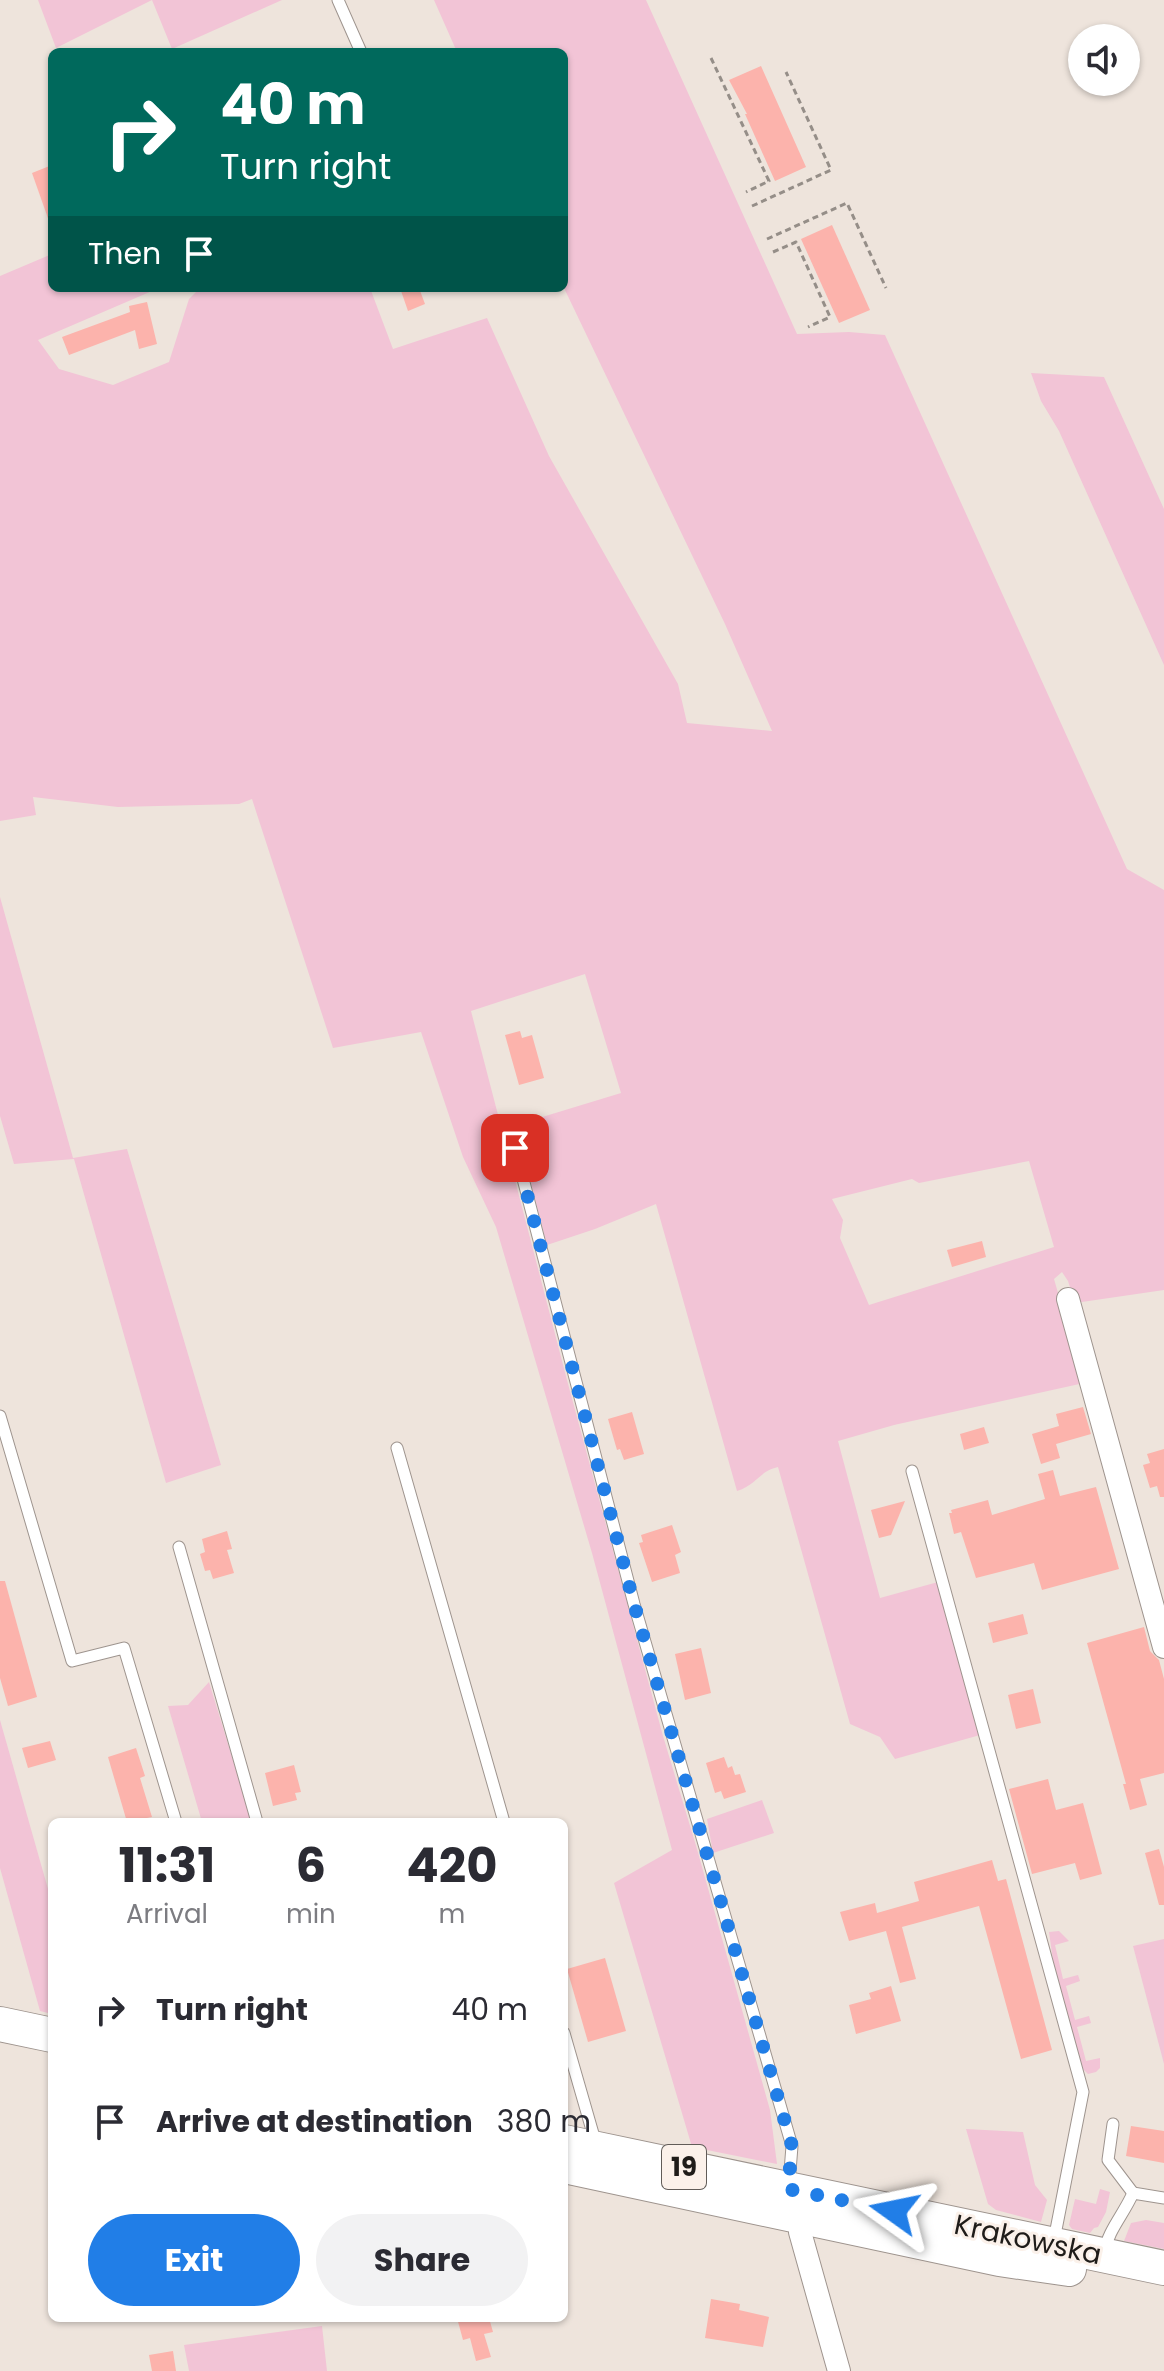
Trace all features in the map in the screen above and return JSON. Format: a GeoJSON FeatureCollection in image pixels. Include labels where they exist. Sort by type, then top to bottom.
{"type":"FeatureCollection","features":[{"type":"Feature","properties":{"kind":"main road"},"geometry":{"type":"LineString","coordinates":[[0,2024],[48,2034]]}},
{"type":"Feature","properties":{"kind":"main road"},"geometry":{"type":"LineString","coordinates":[[0,2045],[48,2055]]}},
{"type":"Feature","properties":{"kind":"main road","name":"Krakowska"},"geometry":{"type":"LineString","coordinates":[[568,2143],[797,2199],[999,2259],[1067,2268],[1164,2288]]}},
{"type":"Feature","properties":{"kind":"main road","name":"Krakowska"},"geometry":{"type":"LineString","coordinates":[[568,2167],[797,2199],[1053,2244],[1114,2264],[1164,2268]]}},
{"type":"Feature","properties":{"kind":"street"},"geometry":{"type":"LineString","coordinates":[[1068,1299],[1164,1647]]}},
{"type":"Feature","properties":{"kind":"street"},"geometry":{"type":"LineString","coordinates":[[797,2199],[807,2262],[839,2371]]}},
{"type":"Feature","properties":{"kind":"lane"},"geometry":{"type":"LineString","coordinates":[[338,0],[359,48]]}},
{"type":"Feature","properties":{"kind":"lane"},"geometry":{"type":"LineString","coordinates":[[515,1148],[634,1604],[792,2146],[797,2199]]}},
{"type":"Feature","properties":{"kind":"lane"},"geometry":{"type":"LineString","coordinates":[[0,1416],[72,1661],[124,1648],[175,1818]]}},
{"type":"Feature","properties":{"kind":"lane"},"geometry":{"type":"LineString","coordinates":[[397,1448],[503,1818]]}},
{"type":"Feature","properties":{"kind":"lane"},"geometry":{"type":"LineString","coordinates":[[912,1471],[1083,2092],[1053,2244]]}},
{"type":"Feature","properties":{"kind":"lane"},"geometry":{"type":"LineString","coordinates":[[179,1547],[256,1818]]}},
{"type":"Feature","properties":{"kind":"lane"},"geometry":{"type":"LineString","coordinates":[[568,2047],[597,2149]]}},
{"type":"Feature","properties":{"kind":"lane"},"geometry":{"type":"LineString","coordinates":[[1113,2124],[1108,2160],[1133,2193],[1164,2198]]}},
{"type":"Feature","properties":{"kind":"lane"},"geometry":{"type":"LineString","coordinates":[[1114,2264],[1107,2236],[1133,2193]]}},
{"type":"Feature","properties":{"kind":"path"},"geometry":{"type":"LineString","coordinates":[[711,58],[769,181],[746,192]]}},
{"type":"Feature","properties":{"kind":"path"},"geometry":{"type":"LineString","coordinates":[[752,206],[831,170],[786,72]]}},
{"type":"Feature","properties":{"kind":"path"},"geometry":{"type":"LineString","coordinates":[[767,239],[847,203],[886,288]]}},
{"type":"Feature","properties":{"kind":"path"},"geometry":{"type":"LineString","coordinates":[[773,252],[796,242],[830,317],[808,327]]}},
{"type":"Feature","properties":{"kind":"shaded area"},"geometry":{"type":"Polygon","coordinates":[[[38,0],[152,0],[56,48],[38,0]]]}},
{"type":"Feature","properties":{"kind":"shaded area"},"geometry":{"type":"Polygon","coordinates":[[[152,0],[282,0],[174,48],[172,48],[152,0]]]}},
{"type":"Feature","properties":{"kind":"shaded area"},"geometry":{"type":"Polygon","coordinates":[[[434,0],[646,0],[797,334],[849,332],[885,335],[1127,869],[1164,890],[1164,1290],[1075,1303],[1062,1272],[1054,1279],[1084,1383],[894,1425],[838,1441],[880,1598],[938,1582],[980,1735],[895,1759],[880,1737],[850,1724],[778,1467],[737,1491],[656,1204],[547,1245],[516,1125],[621,1093],[585,974],[471,1011],[663,1736],[770,2110],[777,2164],[692,2147],[614,1883],[672,1850],[592,1553],[496,1227],[463,1157],[421,1032],[333,1048],[252,799],[239,804],[118,807],[33,797],[36,815],[0,821],[0,276],[48,256],[48,292],[150,292],[38,340],[59,369],[113,385],[169,362],[189,299],[196,292],[372,292],[393,349],[487,318],[549,456],[678,684],[687,723],[772,731],[725,624],[566,292],[568,48],[455,48],[434,0]],[[1029,1161],[919,1183],[912,1179],[832,1199],[843,1220],[840,1238],[869,1305],[1054,1247],[1029,1161]]]}},
{"type":"Feature","properties":{"kind":"shaded area"},"geometry":{"type":"Polygon","coordinates":[[[1031,373],[1104,377],[1164,509],[1164,665],[1059,431],[1041,401],[1031,373]]]}},
{"type":"Feature","properties":{"kind":"shaded area"},"geometry":{"type":"Polygon","coordinates":[[[0,897],[73,1158],[127,1149],[221,1465],[166,1483],[74,1159],[14,1164],[0,1116],[0,897]]]}},
{"type":"Feature","properties":{"kind":"shaded area"},"geometry":{"type":"Polygon","coordinates":[[[209,1682],[251,1818],[201,1818],[168,1706],[188,1705],[209,1682]]]}},
{"type":"Feature","properties":{"kind":"shaded area"},"geometry":{"type":"Polygon","coordinates":[[[0,1720],[48,1889],[48,2013],[40,2011],[0,1868],[0,1720]]]}},
{"type":"Feature","properties":{"kind":"shaded area"},"geometry":{"type":"Polygon","coordinates":[[[762,1800],[774,1833],[713,1853],[707,1819],[762,1800]]]}},
{"type":"Feature","properties":{"kind":"shaded area"},"geometry":{"type":"Polygon","coordinates":[[[1059,1931],[1069,1941],[1055,1945],[1063,1979],[1078,1975],[1080,1981],[1066,1986],[1075,2020],[1089,2016],[1091,2023],[1077,2027],[1086,2061],[1100,2058],[1100,2068],[1088,2074],[1081,2067],[1053,1960],[1049,1932],[1059,1931]]]}},
{"type":"Feature","properties":{"kind":"shaded area"},"geometry":{"type":"Polygon","coordinates":[[[1164,1939],[1164,2064],[1133,1946],[1164,1939]]]}},
{"type":"Feature","properties":{"kind":"shaded area"},"geometry":{"type":"Polygon","coordinates":[[[966,2129],[1023,2132],[1035,2185],[1047,2200],[1041,2222],[996,2210],[988,2204],[966,2129]]]}},
{"type":"Feature","properties":{"kind":"shaded area"},"geometry":{"type":"Polygon","coordinates":[[[1100,2189],[1110,2192],[1106,2212],[1098,2227],[1090,2233],[1072,2229],[1069,2225],[1075,2199],[1096,2204],[1100,2189]]]}},
{"type":"Feature","properties":{"kind":"shaded area"},"geometry":{"type":"Polygon","coordinates":[[[1146,2220],[1164,2223],[1164,2249],[1124,2241],[1131,2223],[1146,2220]]]}},
{"type":"Feature","properties":{"kind":"shaded area"},"geometry":{"type":"Polygon","coordinates":[[[322,2326],[327,2371],[189,2371],[184,2345],[322,2326]]]}},
{"type":"Feature","properties":{"kind":"building"},"geometry":{"type":"Polygon","coordinates":[[[761,66],[806,167],[775,181],[729,80],[761,66]]]}},
{"type":"Feature","properties":{"kind":"building"},"geometry":{"type":"Polygon","coordinates":[[[48,167],[48,218],[32,173],[48,167]]]}},
{"type":"Feature","properties":{"kind":"building"},"geometry":{"type":"Polygon","coordinates":[[[832,225],[870,310],[839,323],[801,239],[832,225]]]}},
{"type":"Feature","properties":{"kind":"building"},"geometry":{"type":"Polygon","coordinates":[[[401,292],[420,292],[425,304],[408,311],[401,292]]]}},
{"type":"Feature","properties":{"kind":"building"},"geometry":{"type":"Polygon","coordinates":[[[147,302],[157,344],[139,349],[135,330],[69,355],[62,337],[130,312],[129,306],[147,302]]]}},
{"type":"Feature","properties":{"kind":"building"},"geometry":{"type":"Polygon","coordinates":[[[520,1031],[522,1038],[532,1035],[544,1078],[519,1085],[505,1035],[520,1031]]]}},
{"type":"Feature","properties":{"kind":"building"},"geometry":{"type":"Polygon","coordinates":[[[982,1241],[986,1257],[952,1267],[947,1250],[982,1241]]]}},
{"type":"Feature","properties":{"kind":"building"},"geometry":{"type":"Polygon","coordinates":[[[1083,1407],[1091,1434],[1056,1444],[1060,1458],[1041,1464],[1032,1434],[1059,1426],[1056,1414],[1083,1407]]]}},
{"type":"Feature","properties":{"kind":"building"},"geometry":{"type":"Polygon","coordinates":[[[632,1412],[644,1454],[624,1460],[620,1449],[617,1450],[608,1419],[632,1412]]]}},
{"type":"Feature","properties":{"kind":"building"},"geometry":{"type":"Polygon","coordinates":[[[984,1427],[989,1443],[964,1450],[960,1434],[984,1427]]]}},
{"type":"Feature","properties":{"kind":"building"},"geometry":{"type":"Polygon","coordinates":[[[1164,1449],[1164,1497],[1160,1497],[1157,1486],[1150,1488],[1143,1465],[1150,1463],[1147,1454],[1164,1449]]]}},
{"type":"Feature","properties":{"kind":"building"},"geometry":{"type":"Polygon","coordinates":[[[1053,1470],[1060,1496],[1096,1487],[1119,1569],[1042,1590],[1034,1563],[976,1578],[961,1532],[954,1534],[951,1510],[988,1500],[992,1515],[1045,1499],[1038,1474],[1053,1470]]]}},
{"type":"Feature","properties":{"kind":"building"},"geometry":{"type":"Polygon","coordinates":[[[905,1501],[891,1535],[879,1538],[871,1510],[905,1501]]]}},
{"type":"Feature","properties":{"kind":"building"},"geometry":{"type":"Polygon","coordinates":[[[672,1525],[681,1552],[675,1555],[680,1573],[652,1582],[639,1543],[643,1542],[641,1535],[672,1525]]]}},
{"type":"Feature","properties":{"kind":"building"},"geometry":{"type":"Polygon","coordinates":[[[227,1531],[232,1549],[227,1550],[234,1573],[213,1579],[210,1570],[205,1571],[200,1554],[205,1552],[202,1539],[227,1531]]]}},
{"type":"Feature","properties":{"kind":"building"},"geometry":{"type":"Polygon","coordinates":[[[0,1581],[5,1581],[37,1697],[8,1706],[0,1678],[0,1581]]]}},
{"type":"Feature","properties":{"kind":"building"},"geometry":{"type":"Polygon","coordinates":[[[1023,1614],[1028,1634],[993,1643],[988,1623],[1023,1614]]]}},
{"type":"Feature","properties":{"kind":"building"},"geometry":{"type":"Polygon","coordinates":[[[1144,1627],[1150,1651],[1159,1660],[1164,1679],[1164,1773],[1140,1779],[1147,1805],[1130,1810],[1123,1784],[1126,1784],[1087,1643],[1144,1627]]]}},
{"type":"Feature","properties":{"kind":"building"},"geometry":{"type":"Polygon","coordinates":[[[701,1648],[711,1693],[685,1700],[675,1654],[701,1648]]]}},
{"type":"Feature","properties":{"kind":"building"},"geometry":{"type":"Polygon","coordinates":[[[1033,1689],[1041,1723],[1016,1729],[1008,1695],[1033,1689]]]}},
{"type":"Feature","properties":{"kind":"building"},"geometry":{"type":"Polygon","coordinates":[[[50,1741],[56,1760],[28,1768],[22,1748],[50,1741]]]}},
{"type":"Feature","properties":{"kind":"building"},"geometry":{"type":"Polygon","coordinates":[[[136,1748],[145,1776],[140,1778],[152,1817],[126,1818],[108,1757],[136,1748]]]}},
{"type":"Feature","properties":{"kind":"building"},"geometry":{"type":"Polygon","coordinates":[[[724,1757],[728,1768],[732,1766],[735,1775],[740,1774],[746,1792],[724,1799],[721,1791],[715,1793],[706,1763],[724,1757]]]}},
{"type":"Feature","properties":{"kind":"building"},"geometry":{"type":"Polygon","coordinates":[[[294,1765],[301,1792],[295,1793],[297,1800],[273,1806],[265,1773],[294,1765]]]}},
{"type":"Feature","properties":{"kind":"building"},"geometry":{"type":"Polygon","coordinates":[[[1048,1779],[1056,1810],[1083,1803],[1102,1874],[1080,1880],[1075,1863],[1032,1874],[1009,1789],[1048,1779]]]}},
{"type":"Feature","properties":{"kind":"building"},"geometry":{"type":"Polygon","coordinates":[[[1159,1849],[1164,1867],[1164,1905],[1159,1905],[1145,1853],[1159,1849]]]}},
{"type":"Feature","properties":{"kind":"building"},"geometry":{"type":"Polygon","coordinates":[[[992,1860],[998,1881],[1006,1879],[1052,2050],[1021,2059],[979,1906],[902,1927],[916,1979],[900,1983],[886,1931],[849,1941],[840,1912],[875,1903],[877,1913],[919,1901],[914,1882],[992,1860]]]}},
{"type":"Feature","properties":{"kind":"building"},"geometry":{"type":"Polygon","coordinates":[[[605,1958],[626,2031],[588,2042],[568,1969],[605,1958]]]}},
{"type":"Feature","properties":{"kind":"building"},"geometry":{"type":"Polygon","coordinates":[[[891,1986],[901,2021],[856,2034],[849,2005],[871,1999],[869,1993],[891,1986]]]}},
{"type":"Feature","properties":{"kind":"building"},"geometry":{"type":"Polygon","coordinates":[[[1131,2126],[1164,2131],[1164,2163],[1126,2156],[1131,2126]]]}},
{"type":"Feature","properties":{"kind":"building"},"geometry":{"type":"Polygon","coordinates":[[[711,2299],[740,2304],[739,2310],[769,2317],[763,2347],[705,2338],[711,2299]]]}},
{"type":"Feature","properties":{"kind":"building"},"geometry":{"type":"Polygon","coordinates":[[[458,2322],[490,2322],[493,2332],[484,2334],[491,2357],[476,2361],[470,2338],[463,2340],[458,2322]]]}},
{"type":"Feature","properties":{"kind":"building"},"geometry":{"type":"Polygon","coordinates":[[[173,2351],[176,2371],[152,2371],[149,2355],[173,2351]]]}},
{"type":"Feature","properties":{"kind":"route"},"geometry":{"type":"LineString","coordinates":[[515,1148],[634,1604],[792,2146],[788,2189],[894,2211]]}}]}
